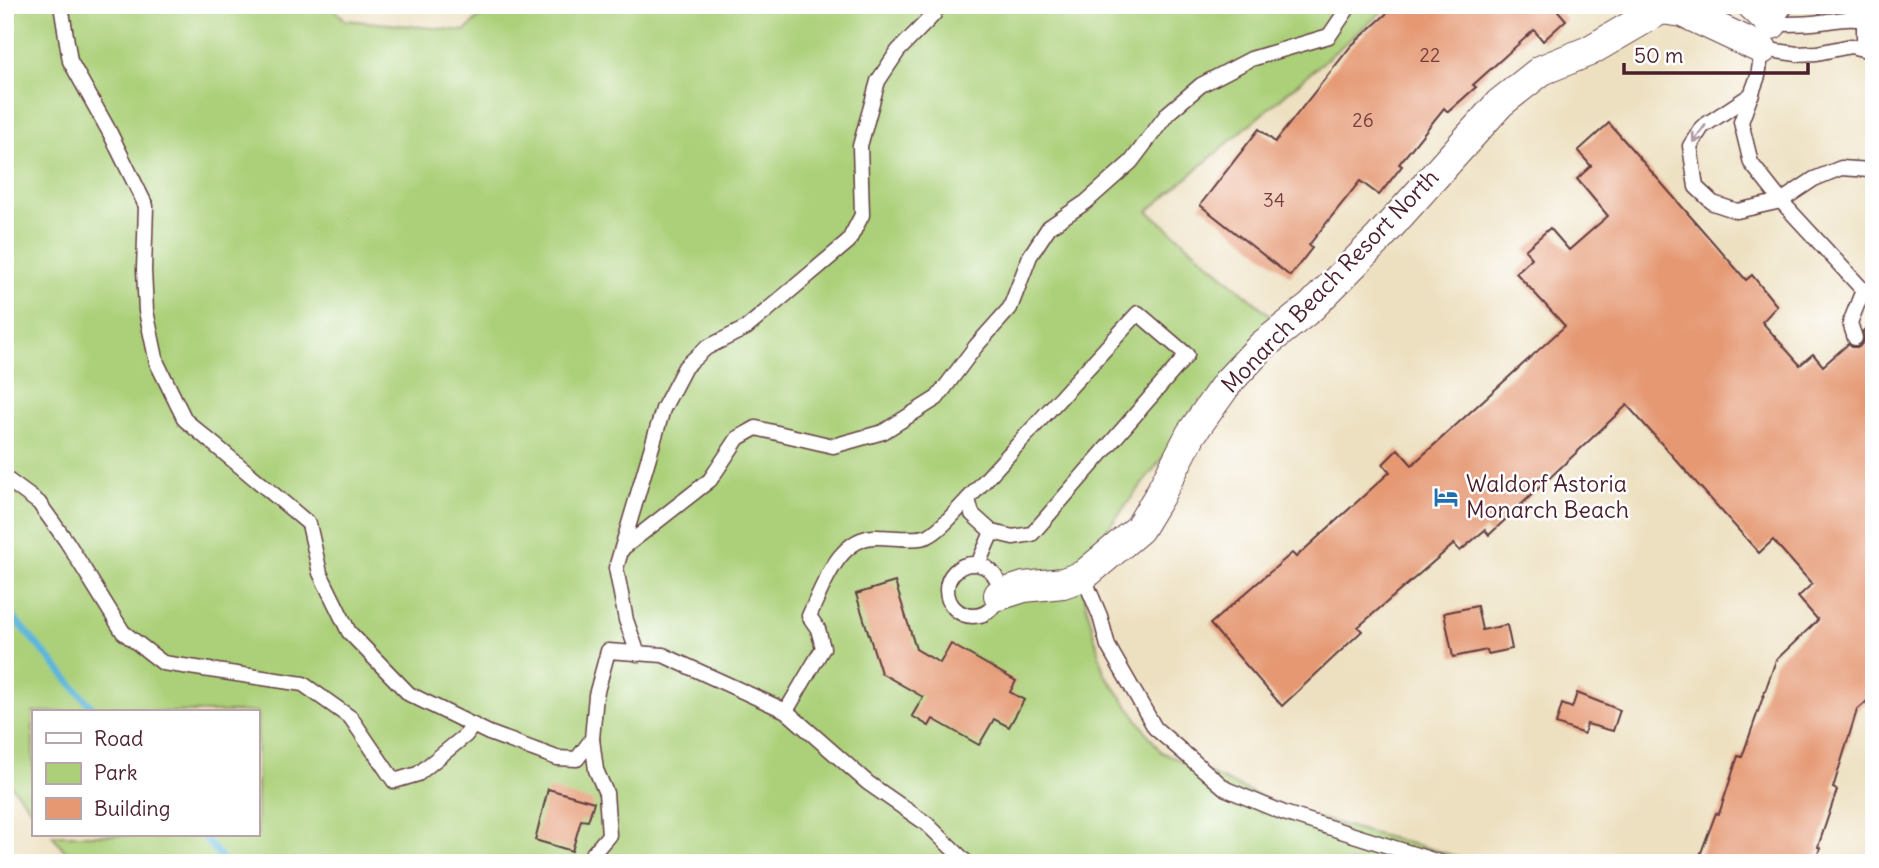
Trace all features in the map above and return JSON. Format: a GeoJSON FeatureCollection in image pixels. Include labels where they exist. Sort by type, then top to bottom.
{"type":"FeatureCollection","features":[{"type":"Feature","properties":{"kind":"street","name":"Monarch Beach Resort North"},"geometry":{"type":"LineString","coordinates":[[999,595],[1024,587],[1062,583],[1083,576],[1139,529],[1191,434],[1228,382],[1262,346],[1311,307],[1379,238],[1500,103],[1542,71],[1677,9],[1768,21]]}},
{"type":"Feature","properties":{"kind":"lane"},"geometry":{"type":"LineString","coordinates":[[61,5],[70,61],[146,205],[146,311],[157,363],[185,420],[309,524],[320,573],[349,632],[409,694],[489,733],[557,758],[578,759],[592,739]]}},
{"type":"Feature","properties":{"kind":"lane"},"geometry":{"type":"LineString","coordinates":[[638,654],[626,620],[616,568],[663,409],[685,367],[706,348],[746,328],[848,243],[862,215],[860,146],[878,81],[898,51],[934,15],[937,5]]}},
{"type":"Feature","properties":{"kind":"lane"},"geometry":{"type":"LineString","coordinates":[[623,548],[710,480],[738,438],[756,428],[833,446],[883,432],[937,398],[975,346],[1010,309],[1030,256],[1049,227],[1086,202],[1131,162],[1168,113],[1200,85],[1251,59],[1329,36],[1346,11],[1347,5]]}},
{"type":"Feature","properties":{"kind":"lane"},"geometry":{"type":"LineString","coordinates":[[1866,15],[1869,51],[1851,46],[1797,54],[1768,21],[1812,23],[1866,15]]}},
{"type":"Feature","properties":{"kind":"lane"},"geometry":{"type":"LineString","coordinates":[[1768,21],[1758,76],[1741,122],[1751,163],[1781,201],[1868,290],[1850,323],[1855,338]]}},
{"type":"Feature","properties":{"kind":"lane"},"geometry":{"type":"LineString","coordinates":[[1752,93],[1702,127],[1690,146],[1696,187],[1713,202],[1737,211],[1781,201],[1814,179],[1840,168],[1870,170],[1874,174]]}},
{"type":"Feature","properties":{"kind":"lane"},"geometry":{"type":"LineString","coordinates":[[786,711],[824,648],[818,629],[809,616],[835,563],[853,543],[868,536],[928,536],[968,499],[1138,313],[1187,355],[1031,534],[1013,537],[992,532],[972,514],[968,499]]}},
{"type":"Feature","properties":{"kind":"lane"},"geometry":{"type":"LineString","coordinates":[[5,478],[39,503],[67,541],[123,632],[163,663],[303,684],[351,718],[394,781],[418,774],[466,735],[473,725]]}},
{"type":"Feature","properties":{"kind":"lane"},"geometry":{"type":"LineString","coordinates":[[978,564],[992,532]]}},
{"type":"Feature","properties":{"kind":"lane"},"geometry":{"type":"LineString","coordinates":[[978,564],[995,575],[999,595],[995,604],[979,615],[968,615],[951,605],[948,585],[958,568],[978,564]]}},
{"type":"Feature","properties":{"kind":"lane"},"geometry":{"type":"LineString","coordinates":[[1083,576],[1100,616],[1108,646],[1155,728],[1226,789],[1284,813],[1442,863]]}},
{"type":"Feature","properties":{"kind":"lane"},"geometry":{"type":"LineString","coordinates":[[585,863],[609,835],[606,793],[596,769],[592,739],[596,695],[608,652],[663,655],[786,711],[868,783],[927,824],[967,863]]}},
{"type":"Feature","properties":{"kind":"green space"},"geometry":{"type":"Polygon","coordinates":[[[5,5],[331,5],[345,20],[465,31],[492,5],[1390,5],[1148,211],[1272,317],[1077,568],[1104,673],[1161,752],[1295,812],[1482,863],[75,863],[53,836],[259,836],[259,710],[32,710],[32,811],[5,778],[5,5]]]}},
{"type":"Feature","properties":{"kind":"building"},"geometry":{"type":"Polygon","coordinates":[[[1396,5],[1553,5],[1566,20],[1543,41],[1534,30],[1473,85],[1476,87],[1448,112],[1444,108],[1399,164],[1402,166],[1379,195],[1360,181],[1309,245],[1312,248],[1290,276],[1200,205],[1259,129],[1275,142],[1351,46],[1396,5]]]}},
{"type":"Feature","properties":{"kind":"building","name":"Waldorf Astoria Monarch Beach"},"geometry":{"type":"Polygon","coordinates":[[[1609,123],[1746,280],[1752,275],[1777,306],[1762,322],[1800,365],[1813,354],[1823,366],[1848,344],[1859,347],[1864,341],[1863,331],[1874,322],[1874,695],[1857,710],[1833,788],[1837,790],[1815,863],[1714,863],[1699,858],[1716,813],[1719,814],[1738,756],[1742,757],[1776,660],[1818,620],[1798,597],[1812,584],[1773,540],[1759,553],[1627,405],[1489,535],[1485,530],[1460,551],[1454,544],[1358,627],[1362,631],[1282,706],[1210,624],[1292,553],[1296,557],[1390,472],[1383,464],[1398,449],[1412,465],[1565,326],[1516,273],[1532,258],[1525,250],[1550,228],[1569,250],[1608,216],[1577,179],[1591,166],[1578,151],[1609,123]]]}},
{"type":"Feature","properties":{"kind":"building"},"geometry":{"type":"Polygon","coordinates":[[[895,582],[916,649],[940,663],[951,644],[1016,681],[1010,692],[1024,700],[1009,727],[994,719],[979,745],[933,719],[929,726],[912,716],[923,697],[881,673],[856,594],[895,582]]]}},
{"type":"Feature","properties":{"kind":"building"},"geometry":{"type":"Polygon","coordinates":[[[1477,606],[1482,630],[1507,625],[1512,649],[1488,654],[1487,650],[1453,657],[1444,613],[1477,606]]]}},
{"type":"Feature","properties":{"kind":"building"},"geometry":{"type":"Polygon","coordinates":[[[1577,693],[1620,710],[1613,731],[1587,724],[1584,734],[1556,724],[1562,704],[1572,708],[1577,693]]]}},
{"type":"Feature","properties":{"kind":"building"},"geometry":{"type":"Polygon","coordinates":[[[548,789],[594,802],[588,821],[581,820],[572,851],[535,840],[548,789]]]}},
{"type":"Feature","properties":{"kind":"waterway"},"geometry":{"type":"LineString","coordinates":[[5,608],[94,710]]}},
{"type":"Feature","properties":{"kind":"waterway"},"geometry":{"type":"LineString","coordinates":[[203,836],[226,863]]}},
{"type":"Feature","properties":{"kind":"place","name":"Waldorf Astoria Monarch Beach"},"geometry":{"type":"Point","coordinates":[1446,497]}}]}
